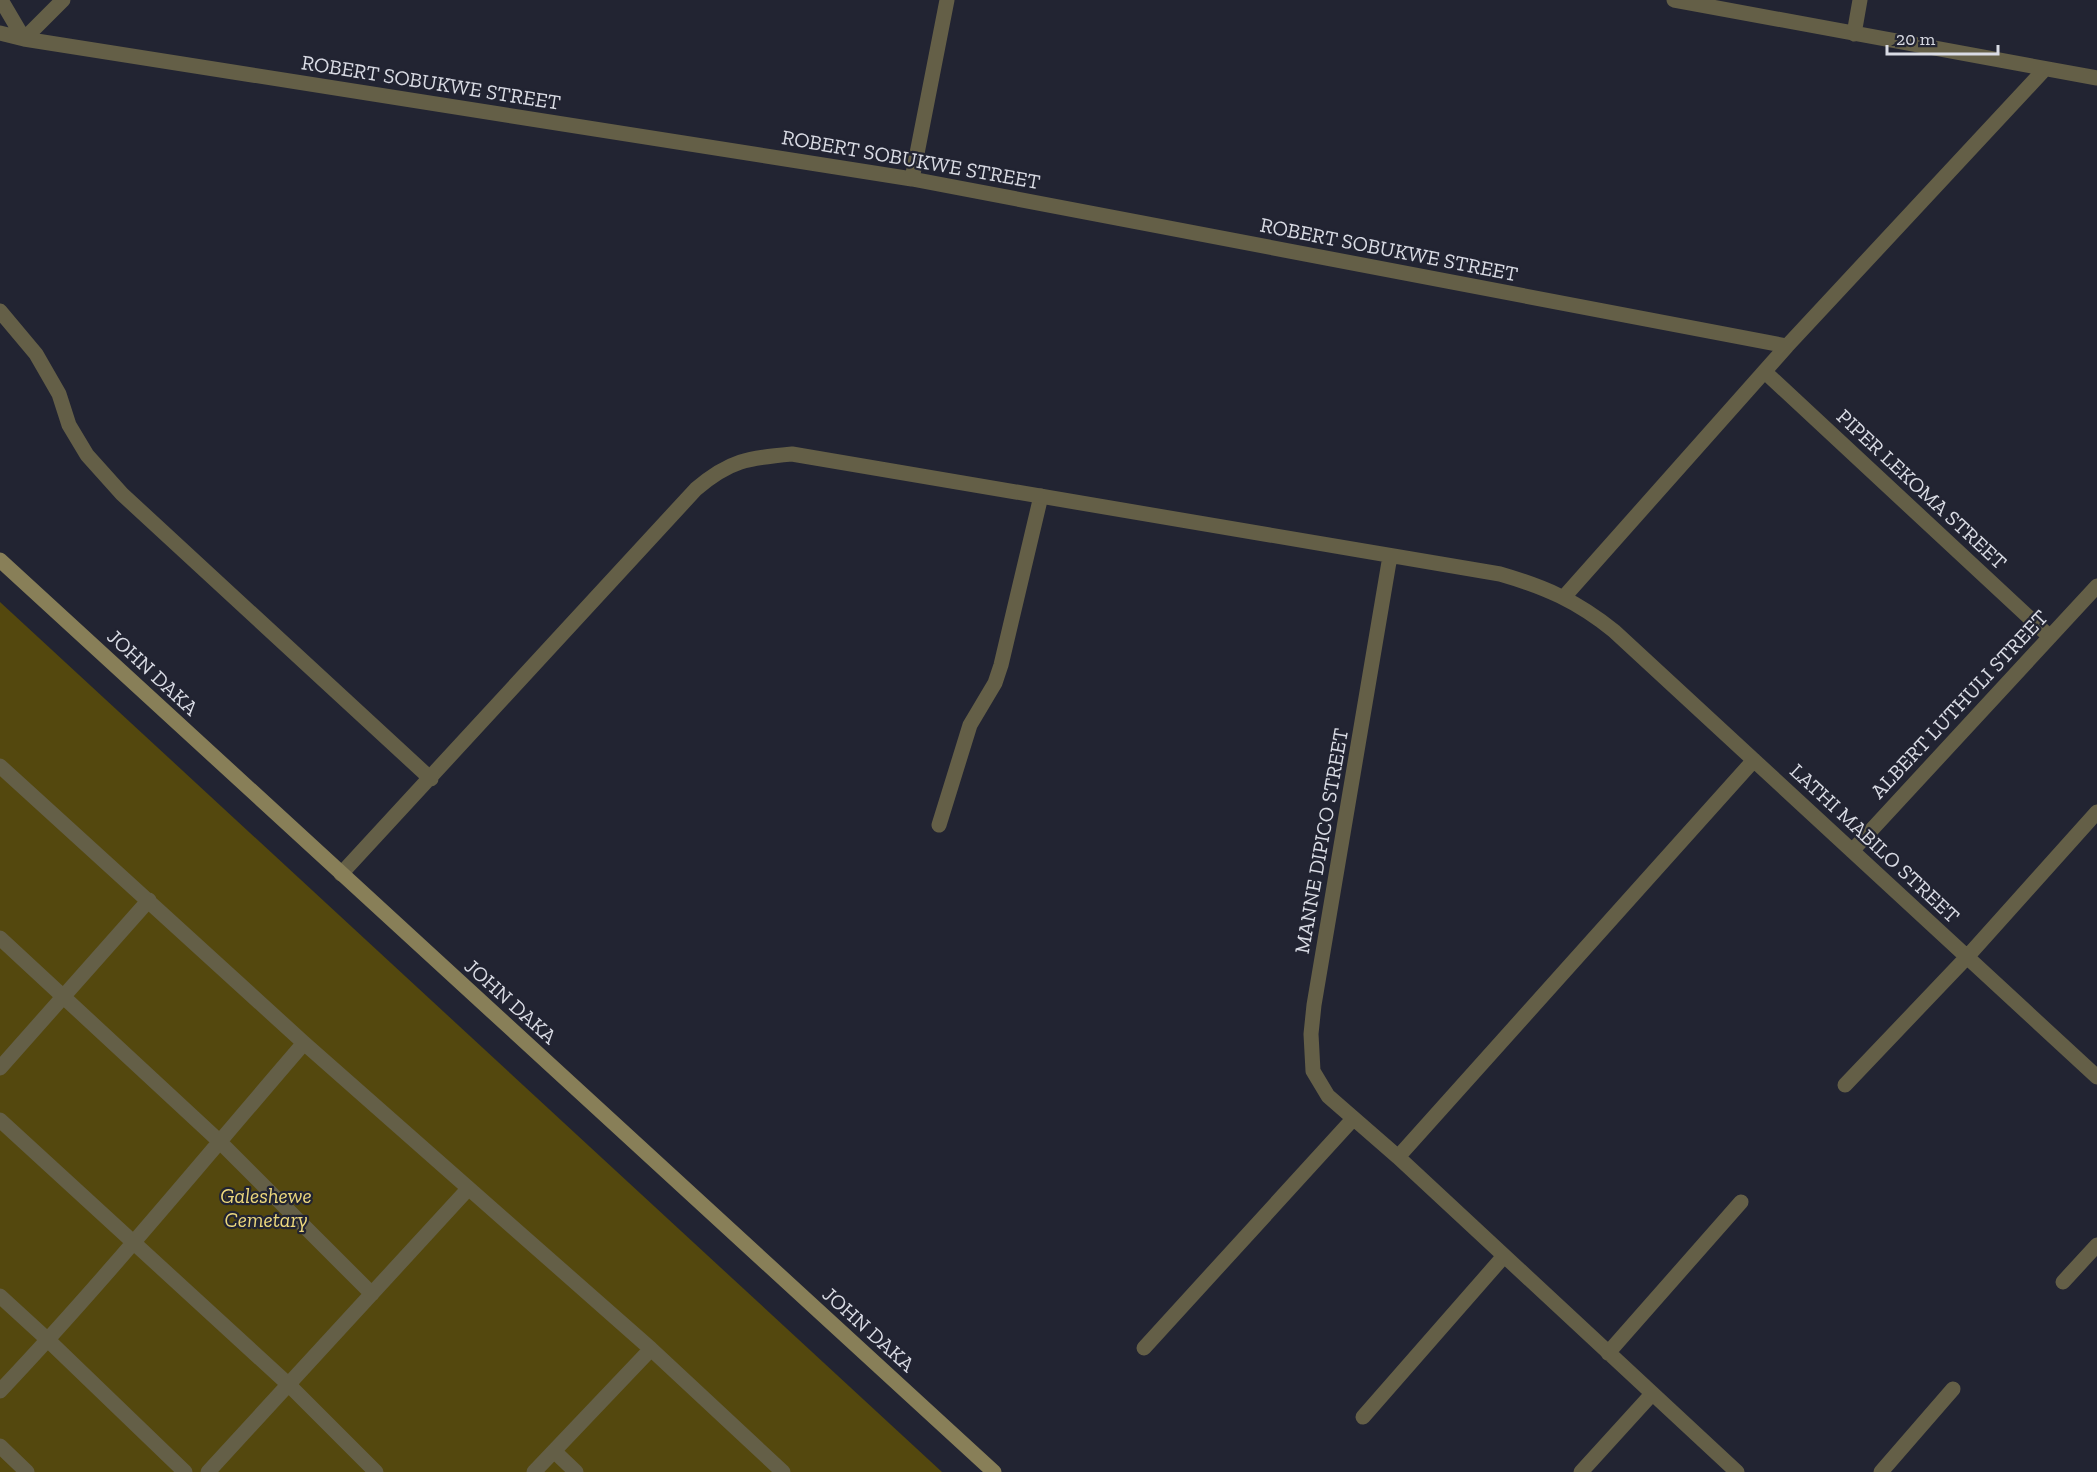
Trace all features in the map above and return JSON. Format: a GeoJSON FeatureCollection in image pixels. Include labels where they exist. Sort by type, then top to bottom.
{"type":"FeatureCollection","features":[{"type":"Feature","properties":{"kind":"street"},"geometry":{"type":"LineString","coordinates":[[1,0],[24,39],[63,0]]}},
{"type":"Feature","properties":{"kind":"street"},"geometry":{"type":"LineString","coordinates":[[912,179],[947,0]]}},
{"type":"Feature","properties":{"kind":"street"},"geometry":{"type":"LineString","coordinates":[[1674,0],[2097,78]]}},
{"type":"Feature","properties":{"kind":"street"},"geometry":{"type":"LineString","coordinates":[[1854,34],[1860,0]]}},
{"type":"Feature","properties":{"kind":"street","name":"ROBERT SOBUKWE STREET"},"geometry":{"type":"LineString","coordinates":[[0,33],[24,39],[912,179],[1787,346]]}},
{"type":"Feature","properties":{"kind":"street"},"geometry":{"type":"LineString","coordinates":[[1564,597],[1787,346],[2045,69]]}},
{"type":"Feature","properties":{"kind":"street"},"geometry":{"type":"LineString","coordinates":[[0,311],[36,354],[59,394],[69,425],[87,455],[122,494],[431,779]]}},
{"type":"Feature","properties":{"kind":"street","name":"PIPER LEKOMA STREET"},"geometry":{"type":"LineString","coordinates":[[1765,372],[2050,637]]}},
{"type":"Feature","properties":{"kind":"street","name":"LATHI MABILO STREET"},"geometry":{"type":"LineString","coordinates":[[341,874],[696,489],[715,472],[734,463],[757,457],[792,454],[1500,574],[1537,584],[1590,612],[1614,631],[2097,1077]]}},
{"type":"Feature","properties":{"kind":"street"},"geometry":{"type":"LineString","coordinates":[[939,825],[970,725],[995,683],[1001,665],[1041,496]]}},
{"type":"Feature","properties":{"kind":"street","name":"MANNE DIPICO STREET"},"geometry":{"type":"LineString","coordinates":[[1390,556],[1311,1034],[1313,1071],[1328,1096],[1398,1157],[1737,1472]]}},
{"type":"Feature","properties":{"kind":"street","name":"JOHN DAKA"},"geometry":{"type":"LineString","coordinates":[[0,560],[994,1472]]}},
{"type":"Feature","properties":{"kind":"street","name":"ALBERT LUTHULI STREET"},"geometry":{"type":"LineString","coordinates":[[1852,850],[2097,586]]}},
{"type":"Feature","properties":{"kind":"street"},"geometry":{"type":"LineString","coordinates":[[1398,1157],[1754,760]]}},
{"type":"Feature","properties":{"kind":"street"},"geometry":{"type":"LineString","coordinates":[[0,766],[304,1043],[651,1349],[783,1472]]}},
{"type":"Feature","properties":{"kind":"street"},"geometry":{"type":"LineString","coordinates":[[1845,1085],[1967,957],[2097,812]]}},
{"type":"Feature","properties":{"kind":"street"},"geometry":{"type":"LineString","coordinates":[[0,1068],[149,900]]}},
{"type":"Feature","properties":{"kind":"street"},"geometry":{"type":"LineString","coordinates":[[0,938],[219,1141],[372,1294]]}},
{"type":"Feature","properties":{"kind":"street"},"geometry":{"type":"LineString","coordinates":[[0,1391],[133,1243],[304,1043]]}},
{"type":"Feature","properties":{"kind":"street"},"geometry":{"type":"LineString","coordinates":[[1144,1348],[1353,1119]]}},
{"type":"Feature","properties":{"kind":"street"},"geometry":{"type":"LineString","coordinates":[[0,1120],[289,1385],[376,1472]]}},
{"type":"Feature","properties":{"kind":"street"},"geometry":{"type":"LineString","coordinates":[[208,1472],[468,1189]]}},
{"type":"Feature","properties":{"kind":"street"},"geometry":{"type":"LineString","coordinates":[[1608,1353],[1740,1202]]}},
{"type":"Feature","properties":{"kind":"street"},"geometry":{"type":"LineString","coordinates":[[2063,1282],[2097,1245]]}},
{"type":"Feature","properties":{"kind":"street"},"geometry":{"type":"LineString","coordinates":[[1363,1417],[1504,1256]]}},
{"type":"Feature","properties":{"kind":"street"},"geometry":{"type":"LineString","coordinates":[[0,1296],[186,1472]]}},
{"type":"Feature","properties":{"kind":"street"},"geometry":{"type":"LineString","coordinates":[[534,1472],[651,1349]]}},
{"type":"Feature","properties":{"kind":"street"},"geometry":{"type":"LineString","coordinates":[[1881,1472],[1953,1389]]}},
{"type":"Feature","properties":{"kind":"street"},"geometry":{"type":"LineString","coordinates":[[1581,1472],[1652,1394]]}},
{"type":"Feature","properties":{"kind":"street"},"geometry":{"type":"LineString","coordinates":[[0,1446],[27,1472]]}},
{"type":"Feature","properties":{"kind":"street"},"geometry":{"type":"LineString","coordinates":[[554,1451],[576,1472]]}},
{"type":"Feature","properties":{"kind":"green space","name":"Galeshewe Cemetary"},"geometry":{"type":"Polygon","coordinates":[[[0,602],[942,1472],[0,1472],[0,602]]]}}]}
